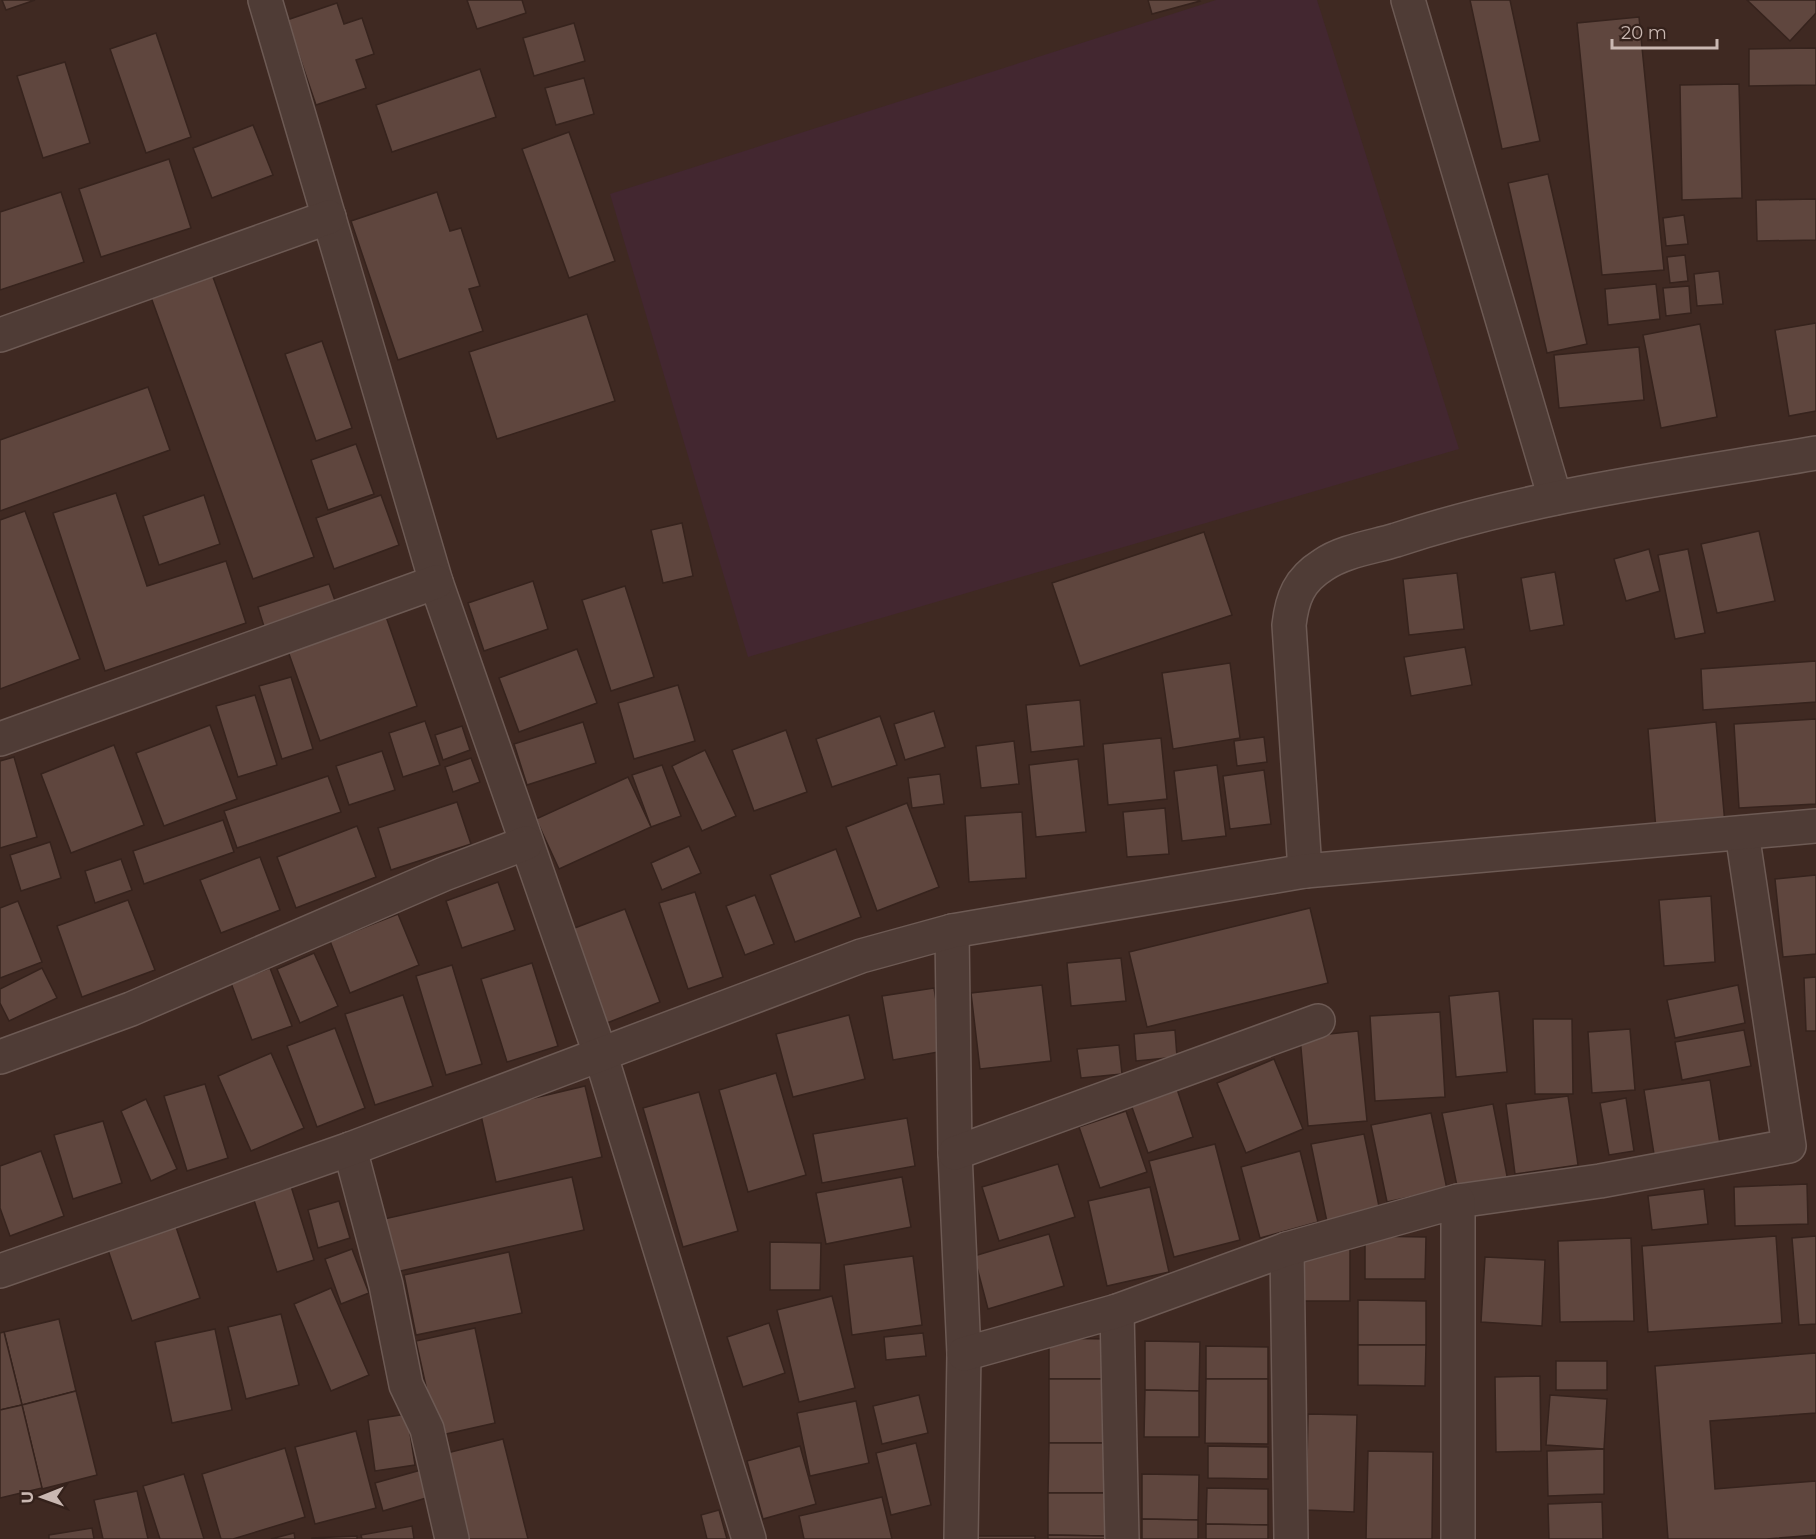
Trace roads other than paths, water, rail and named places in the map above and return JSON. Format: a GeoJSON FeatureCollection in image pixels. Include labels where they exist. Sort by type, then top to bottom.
{"type":"FeatureCollection","features":[{"type":"Feature","properties":{"kind":"street"},"geometry":{"type":"LineString","coordinates":[[265,0],[436,582],[601,1056],[749,1539]]}},
{"type":"Feature","properties":{"kind":"street"},"geometry":{"type":"LineString","coordinates":[[1408,0],[1554,498]]}},
{"type":"Feature","properties":{"kind":"street"},"geometry":{"type":"LineString","coordinates":[[0,335],[329,217]]}},
{"type":"Feature","properties":{"kind":"street"},"geometry":{"type":"LineString","coordinates":[[1305,871],[1289,625],[1298,587],[1325,563],[1423,531],[1554,498],[1816,453]]}},
{"type":"Feature","properties":{"kind":"street"},"geometry":{"type":"LineString","coordinates":[[0,739],[436,582]]}},
{"type":"Feature","properties":{"kind":"street"},"geometry":{"type":"LineString","coordinates":[[0,1271],[350,1149],[861,956],[952,932],[1305,871],[1816,826]]}},
{"type":"Feature","properties":{"kind":"street"},"geometry":{"type":"LineString","coordinates":[[964,1354],[1117,1311],[1287,1248],[1458,1201],[1600,1181],[1802,1145],[1742,833]]}},
{"type":"Feature","properties":{"kind":"street"},"geometry":{"type":"LineString","coordinates":[[0,1058],[131,1009],[444,874],[526,843]]}},
{"type":"Feature","properties":{"kind":"street"},"geometry":{"type":"LineString","coordinates":[[952,932],[955,1153],[964,1354],[961,1539]]}},
{"type":"Feature","properties":{"kind":"street"},"geometry":{"type":"LineString","coordinates":[[955,1153],[1318,1021]]}},
{"type":"Feature","properties":{"kind":"street"},"geometry":{"type":"LineString","coordinates":[[350,1149],[386,1285],[406,1385],[427,1429],[452,1539]]}},
{"type":"Feature","properties":{"kind":"street"},"geometry":{"type":"LineString","coordinates":[[1458,1201],[1458,1539]]}},
{"type":"Feature","properties":{"kind":"street"},"geometry":{"type":"LineString","coordinates":[[1287,1248],[1291,1539]]}},
{"type":"Feature","properties":{"kind":"street"},"geometry":{"type":"LineString","coordinates":[[1117,1311],[1122,1539]]}}]}
